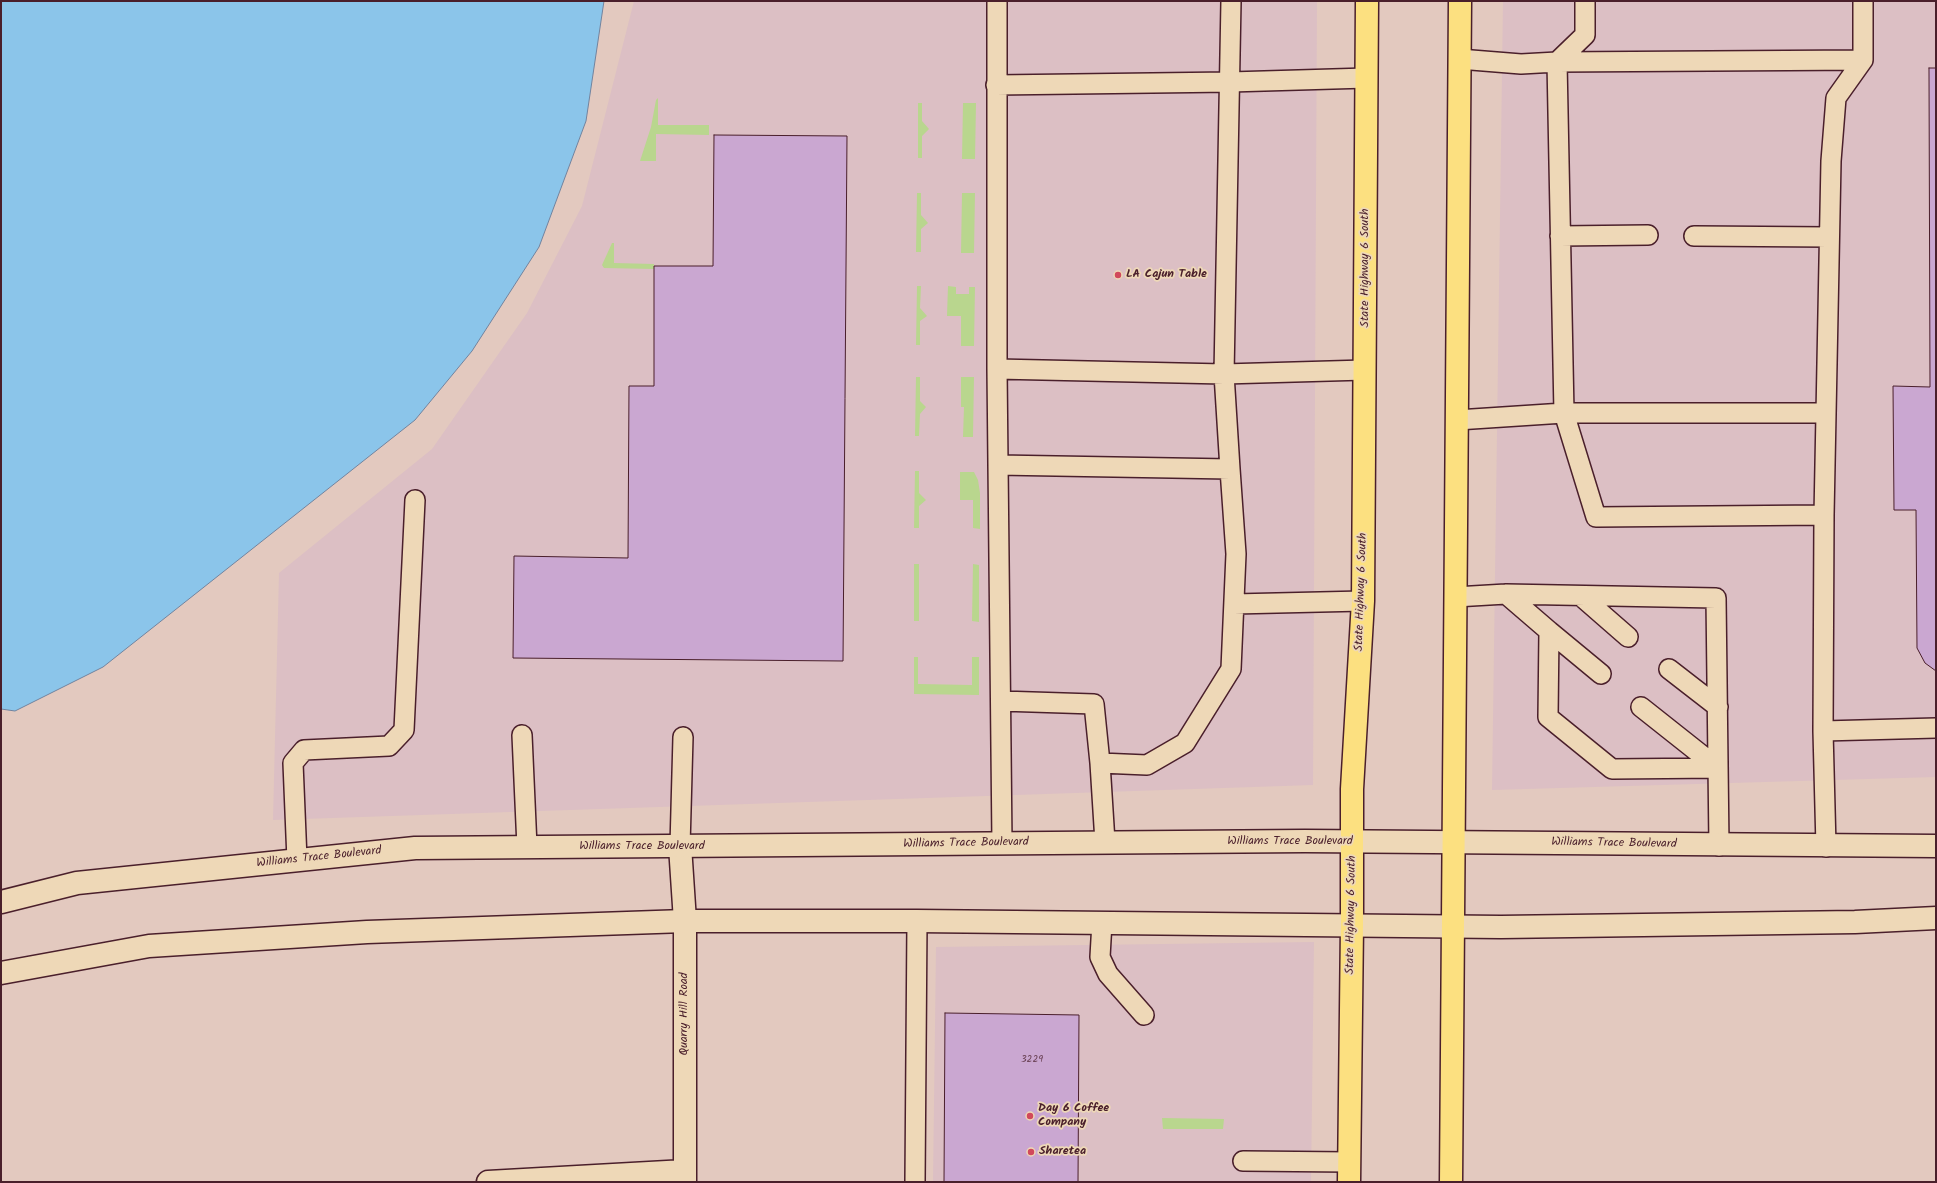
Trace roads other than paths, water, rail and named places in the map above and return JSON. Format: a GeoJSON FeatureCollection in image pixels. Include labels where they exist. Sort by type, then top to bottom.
{"type":"FeatureCollection","features":[{"type":"Feature","properties":{"kind":"main road","name":"State Highway 6 South"},"geometry":{"type":"LineString","coordinates":[[1349,1172],[1353,841],[1352,789],[1363,601],[1367,1]]}},
{"type":"Feature","properties":{"kind":"main road"},"geometry":{"type":"LineString","coordinates":[[1451,1182],[1460,1]]}},
{"type":"Feature","properties":{"kind":"main road","name":"Williams Trace Boulevard"},"geometry":{"type":"LineString","coordinates":[[1,902],[77,883],[415,848],[1353,841],[1826,847],[1936,846]]}},
{"type":"Feature","properties":{"kind":"main road","name":"Quarry Hill Road"},"geometry":{"type":"LineString","coordinates":[[680,846],[685,921],[685,1176]]}},
{"type":"Feature","properties":{"kind":"main road"},"geometry":{"type":"LineString","coordinates":[[1,974],[149,946],[367,932],[685,921],[1102,922],[1453,927],[1855,922],[1936,918]]}},
{"type":"Feature","properties":{"kind":"main road"},"geometry":{"type":"LineString","coordinates":[[488,1182],[685,1176]]}},
{"type":"Feature","properties":{"kind":"lane"},"geometry":{"type":"LineString","coordinates":[[997,1],[997,369],[1002,843]]}},
{"type":"Feature","properties":{"kind":"lane"},"geometry":{"type":"LineString","coordinates":[[1100,763],[1147,765],[1185,743],[1231,669],[1236,554],[1224,374],[1231,1]]}},
{"type":"Feature","properties":{"kind":"lane"},"geometry":{"type":"LineString","coordinates":[[1585,1],[1585,35],[1557,62],[1560,236],[1564,413],[1596,517],[1824,514]]}},
{"type":"Feature","properties":{"kind":"lane"},"geometry":{"type":"LineString","coordinates":[[1826,847],[1823,731],[1824,514],[1831,162],[1836,98],[1863,60],[1863,1]]}},
{"type":"Feature","properties":{"kind":"lane"},"geometry":{"type":"LineString","coordinates":[[1459,59],[1521,64],[1557,62],[1863,60]]}},
{"type":"Feature","properties":{"kind":"lane"},"geometry":{"type":"LineString","coordinates":[[996,85],[1230,82],[1367,78]]}},
{"type":"Feature","properties":{"kind":"lane"},"geometry":{"type":"LineString","coordinates":[[1560,236],[1648,235]]}},
{"type":"Feature","properties":{"kind":"lane"},"geometry":{"type":"LineString","coordinates":[[1694,236],[1829,237]]}},
{"type":"Feature","properties":{"kind":"lane"},"geometry":{"type":"LineString","coordinates":[[997,369],[1224,374],[1365,370]]}},
{"type":"Feature","properties":{"kind":"lane"},"geometry":{"type":"LineString","coordinates":[[1456,420],[1564,413],[1826,413]]}},
{"type":"Feature","properties":{"kind":"lane"},"geometry":{"type":"LineString","coordinates":[[998,465],[1230,469]]}},
{"type":"Feature","properties":{"kind":"lane"},"geometry":{"type":"LineString","coordinates":[[297,860],[293,763],[304,750],[389,746],[404,730],[415,500]]}},
{"type":"Feature","properties":{"kind":"lane"},"geometry":{"type":"LineString","coordinates":[[1506,594],[1601,674]]}},
{"type":"Feature","properties":{"kind":"lane"},"geometry":{"type":"LineString","coordinates":[[1455,597],[1506,594],[1716,598],[1719,846]]}},
{"type":"Feature","properties":{"kind":"lane"},"geometry":{"type":"LineString","coordinates":[[1581,596],[1628,637]]}},
{"type":"Feature","properties":{"kind":"lane"},"geometry":{"type":"LineString","coordinates":[[1234,604],[1363,601]]}},
{"type":"Feature","properties":{"kind":"lane"},"geometry":{"type":"LineString","coordinates":[[1549,631],[1548,717],[1554,722],[1612,769],[1718,768]]}},
{"type":"Feature","properties":{"kind":"lane"},"geometry":{"type":"LineString","coordinates":[[1669,669],[1718,707]]}},
{"type":"Feature","properties":{"kind":"lane"},"geometry":{"type":"LineString","coordinates":[[1001,701],[1094,704],[1100,763],[1105,842]]}},
{"type":"Feature","properties":{"kind":"lane"},"geometry":{"type":"LineString","coordinates":[[1642,707],[1718,768]]}},
{"type":"Feature","properties":{"kind":"lane"},"geometry":{"type":"LineString","coordinates":[[1823,731],[1936,728]]}},
{"type":"Feature","properties":{"kind":"lane"},"geometry":{"type":"LineString","coordinates":[[522,735],[527,848]]}},
{"type":"Feature","properties":{"kind":"lane"},"geometry":{"type":"LineString","coordinates":[[680,846],[683,737]]}},
{"type":"Feature","properties":{"kind":"lane"},"geometry":{"type":"LineString","coordinates":[[915,1182],[918,921]]}},
{"type":"Feature","properties":{"kind":"lane"},"geometry":{"type":"LineString","coordinates":[[1102,922],[1100,957],[1108,974],[1144,1015]]}},
{"type":"Feature","properties":{"kind":"lane"},"geometry":{"type":"LineString","coordinates":[[1243,1161],[1349,1172]]}},
{"type":"Feature","properties":{"kind":"water"},"geometry":{"type":"Polygon","coordinates":[[[1,1],[604,1],[586,121],[539,247],[472,351],[415,420],[103,667],[15,711],[1,709],[1,1]]]}},
{"type":"Feature","properties":{"kind":"place","name":"LA Cajun Table"},"geometry":{"type":"Point","coordinates":[1118,275]}},
{"type":"Feature","properties":{"kind":"place","name":"Day 6 Coffee Company"},"geometry":{"type":"Point","coordinates":[1030,1116]}},
{"type":"Feature","properties":{"kind":"place","name":"Sharetea"},"geometry":{"type":"Point","coordinates":[1031,1152]}}]}
